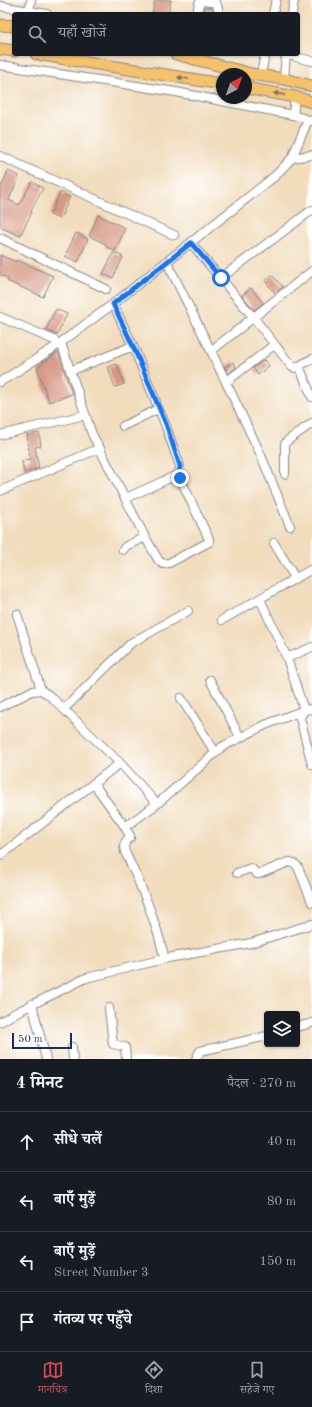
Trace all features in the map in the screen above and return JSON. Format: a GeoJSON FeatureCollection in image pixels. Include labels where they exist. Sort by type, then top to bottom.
{"type":"FeatureCollection","features":[{"type":"Feature","properties":{"kind":"main road"},"geometry":{"type":"LineString","coordinates":[[0,25],[12,26]]}},
{"type":"Feature","properties":{"kind":"main road"},"geometry":{"type":"LineString","coordinates":[[0,48],[12,51]]}},
{"type":"Feature","properties":{"kind":"main road"},"geometry":{"type":"LineString","coordinates":[[64,56],[216,83]]}},
{"type":"Feature","properties":{"kind":"main road"},"geometry":{"type":"LineString","coordinates":[[183,56],[250,74],[284,79],[312,86]]}},
{"type":"Feature","properties":{"kind":"main road"},"geometry":{"type":"LineString","coordinates":[[252,89],[295,97],[312,102]]}},
{"type":"Feature","properties":{"kind":"street"},"geometry":{"type":"LineString","coordinates":[[29,11],[31,0]]}},
{"type":"Feature","properties":{"kind":"street"},"geometry":{"type":"LineString","coordinates":[[273,12],[276,0]]}},
{"type":"Feature","properties":{"kind":"street"},"geometry":{"type":"LineString","coordinates":[[292,12],[294,0]]}},
{"type":"Feature","properties":{"kind":"street"},"geometry":{"type":"LineString","coordinates":[[198,12],[200,3],[204,1],[216,3],[218,12]]}},
{"type":"Feature","properties":{"kind":"street"},"geometry":{"type":"LineString","coordinates":[[0,6],[35,12]]}},
{"type":"Feature","properties":{"kind":"street"},"geometry":{"type":"LineString","coordinates":[[261,75],[265,56]]}},
{"type":"Feature","properties":{"kind":"street"},"geometry":{"type":"LineString","coordinates":[[284,79],[286,56]]}},
{"type":"Feature","properties":{"kind":"street"},"geometry":{"type":"LineString","coordinates":[[293,56],[312,61]]}},
{"type":"Feature","properties":{"kind":"street"},"geometry":{"type":"LineString","coordinates":[[0,65],[176,92],[293,115],[310,121],[292,158],[275,176],[113,304],[0,382]]}},
{"type":"Feature","properties":{"kind":"street"},"geometry":{"type":"LineString","coordinates":[[293,115],[295,97]]}},
{"type":"Feature","properties":{"kind":"street"},"geometry":{"type":"LineString","coordinates":[[292,158],[312,155]]}},
{"type":"Feature","properties":{"kind":"street"},"geometry":{"type":"LineString","coordinates":[[0,156],[174,235]]}},
{"type":"Feature","properties":{"kind":"street"},"geometry":{"type":"LineString","coordinates":[[221,278],[312,210]]}},
{"type":"Feature","properties":{"kind":"street"},"geometry":{"type":"LineString","coordinates":[[0,238],[106,289]]}},
{"type":"Feature","properties":{"kind":"street"},"geometry":{"type":"LineString","coordinates":[[191,243],[254,318],[292,367],[295,368],[312,359]]}},
{"type":"Feature","properties":{"kind":"street"},"geometry":{"type":"LineString","coordinates":[[167,262],[260,453],[290,526]]}},
{"type":"Feature","properties":{"kind":"street"},"geometry":{"type":"LineString","coordinates":[[211,351],[312,271]]}},
{"type":"Feature","properties":{"kind":"street"},"geometry":{"type":"LineString","coordinates":[[0,317],[58,342],[70,371],[92,434],[126,498],[144,537],[159,561],[163,564],[168,563],[208,542],[209,539],[179,474],[180,466],[166,424],[158,409],[133,346],[113,304]]}},
{"type":"Feature","properties":{"kind":"street"},"geometry":{"type":"LineString","coordinates":[[226,382],[274,345]]}},
{"type":"Feature","properties":{"kind":"street"},"geometry":{"type":"LineString","coordinates":[[70,371],[133,346]]}},
{"type":"Feature","properties":{"kind":"street"},"geometry":{"type":"LineString","coordinates":[[299,366],[312,397]]}},
{"type":"Feature","properties":{"kind":"street"},"geometry":{"type":"LineString","coordinates":[[124,426],[158,409]]}},
{"type":"Feature","properties":{"kind":"street"},"geometry":{"type":"LineString","coordinates":[[0,435],[85,415]]}},
{"type":"Feature","properties":{"kind":"street"},"geometry":{"type":"LineString","coordinates":[[285,474],[285,444],[312,423]]}},
{"type":"Feature","properties":{"kind":"street"},"geometry":{"type":"LineString","coordinates":[[0,491],[100,448]]}},
{"type":"Feature","properties":{"kind":"street"},"geometry":{"type":"LineString","coordinates":[[126,498],[179,474]]}},
{"type":"Feature","properties":{"kind":"street"},"geometry":{"type":"LineString","coordinates":[[123,550],[126,546],[144,537]]}},
{"type":"Feature","properties":{"kind":"street"},"geometry":{"type":"LineString","coordinates":[[274,543],[296,578]]}},
{"type":"Feature","properties":{"kind":"street"},"geometry":{"type":"LineString","coordinates":[[222,620],[312,569]]}},
{"type":"Feature","properties":{"kind":"street"},"geometry":{"type":"LineString","coordinates":[[260,599],[308,709]]}},
{"type":"Feature","properties":{"kind":"street"},"geometry":{"type":"LineString","coordinates":[[64,709],[131,643],[188,611]]}},
{"type":"Feature","properties":{"kind":"street"},"geometry":{"type":"LineString","coordinates":[[17,614],[41,690],[50,696],[120,763],[157,804]]}},
{"type":"Feature","properties":{"kind":"street"},"geometry":{"type":"LineString","coordinates":[[287,658],[312,647]]}},
{"type":"Feature","properties":{"kind":"street"},"geometry":{"type":"LineString","coordinates":[[210,680],[240,737]]}},
{"type":"Feature","properties":{"kind":"street"},"geometry":{"type":"LineString","coordinates":[[0,707],[32,692],[41,690]]}},
{"type":"Feature","properties":{"kind":"street"},"geometry":{"type":"LineString","coordinates":[[181,698],[215,752]]}},
{"type":"Feature","properties":{"kind":"street"},"geometry":{"type":"LineString","coordinates":[[125,827],[157,804],[215,752],[240,737],[265,725],[308,709]]}},
{"type":"Feature","properties":{"kind":"street"},"geometry":{"type":"LineString","coordinates":[[308,709],[300,718],[312,764]]}},
{"type":"Feature","properties":{"kind":"street"},"geometry":{"type":"LineString","coordinates":[[0,856],[120,763]]}},
{"type":"Feature","properties":{"kind":"street"},"geometry":{"type":"LineString","coordinates":[[94,784],[130,836],[124,846],[125,852],[150,909],[160,938],[165,959]]}},
{"type":"Feature","properties":{"kind":"street"},"geometry":{"type":"LineString","coordinates":[[237,873],[252,868],[257,874],[259,874],[289,862],[294,863],[298,867],[312,902]]}},
{"type":"Feature","properties":{"kind":"street"},"geometry":{"type":"LineString","coordinates":[[0,1022],[32,1004],[86,978],[165,959],[251,944],[312,924]]}},
{"type":"Feature","properties":{"kind":"street"},"geometry":{"type":"LineString","coordinates":[[32,1004],[46,1059]]}},
{"type":"Feature","properties":{"kind":"street"},"geometry":{"type":"LineString","coordinates":[[109,1008],[113,1044],[125,1047],[126,1059]]}},
{"type":"Feature","properties":{"kind":"street"},"geometry":{"type":"LineString","coordinates":[[300,1026],[312,1023]]}},
{"type":"Feature","properties":{"kind":"street"},"geometry":{"type":"LineString","coordinates":[[196,1059],[200,1051],[264,1037]]}},
{"type":"Feature","properties":{"kind":"street"},"geometry":{"type":"LineString","coordinates":[[72,1047],[73,1059]]}},
{"type":"Feature","properties":{"kind":"building"},"geometry":{"type":"Polygon","coordinates":[[[155,0],[171,0],[168,12],[152,12],[155,0]]]}},
{"type":"Feature","properties":{"kind":"building"},"geometry":{"type":"Polygon","coordinates":[[[204,7],[212,8],[212,12],[203,12],[204,7]]]}},
{"type":"Feature","properties":{"kind":"building"},"geometry":{"type":"Polygon","coordinates":[[[8,171],[19,176],[9,200],[19,205],[32,182],[43,188],[20,236],[0,227],[0,189],[8,171]]]}},
{"type":"Feature","properties":{"kind":"building"},"geometry":{"type":"Polygon","coordinates":[[[60,192],[70,197],[60,219],[50,215],[60,192]]]}},
{"type":"Feature","properties":{"kind":"building"},"geometry":{"type":"Polygon","coordinates":[[[98,215],[125,228],[115,251],[105,246],[106,244],[89,236],[98,215]]]}},
{"type":"Feature","properties":{"kind":"building"},"geometry":{"type":"Polygon","coordinates":[[[76,233],[88,239],[78,262],[65,256],[76,233]]]}},
{"type":"Feature","properties":{"kind":"building"},"geometry":{"type":"Polygon","coordinates":[[[114,252],[123,257],[113,278],[103,274],[114,252]]]}},
{"type":"Feature","properties":{"kind":"building"},"geometry":{"type":"Polygon","coordinates":[[[0,255],[16,262],[17,260],[53,276],[43,297],[7,281],[9,279],[0,275],[0,255]]]}},
{"type":"Feature","properties":{"kind":"building"},"geometry":{"type":"Polygon","coordinates":[[[272,275],[283,287],[275,293],[265,281],[272,275]]]}},
{"type":"Feature","properties":{"kind":"building"},"geometry":{"type":"Polygon","coordinates":[[[251,288],[263,303],[254,310],[242,295],[251,288]]]}},
{"type":"Feature","properties":{"kind":"building"},"geometry":{"type":"Polygon","coordinates":[[[56,309],[67,314],[57,335],[46,330],[56,309]]]}},
{"type":"Feature","properties":{"kind":"building"},"geometry":{"type":"Polygon","coordinates":[[[58,352],[72,394],[49,402],[37,368],[58,352]]]}},
{"type":"Feature","properties":{"kind":"building"},"geometry":{"type":"Polygon","coordinates":[[[264,360],[269,366],[258,375],[253,368],[264,360]]]}},
{"type":"Feature","properties":{"kind":"building"},"geometry":{"type":"Polygon","coordinates":[[[233,362],[236,367],[228,374],[225,367],[233,362]]]}},
{"type":"Feature","properties":{"kind":"building"},"geometry":{"type":"Polygon","coordinates":[[[117,364],[124,384],[115,387],[108,367],[117,364]]]}},
{"type":"Feature","properties":{"kind":"building"},"geometry":{"type":"Polygon","coordinates":[[[39,433],[41,446],[35,447],[39,468],[24,473],[22,461],[30,460],[27,435],[39,433]]]}},
{"type":"Feature","properties":{"kind":"route"},"geometry":{"type":"LineString","coordinates":[[180,478],[180,466],[166,424],[158,409],[133,346],[113,304],[191,243],[221,278]]}}]}
